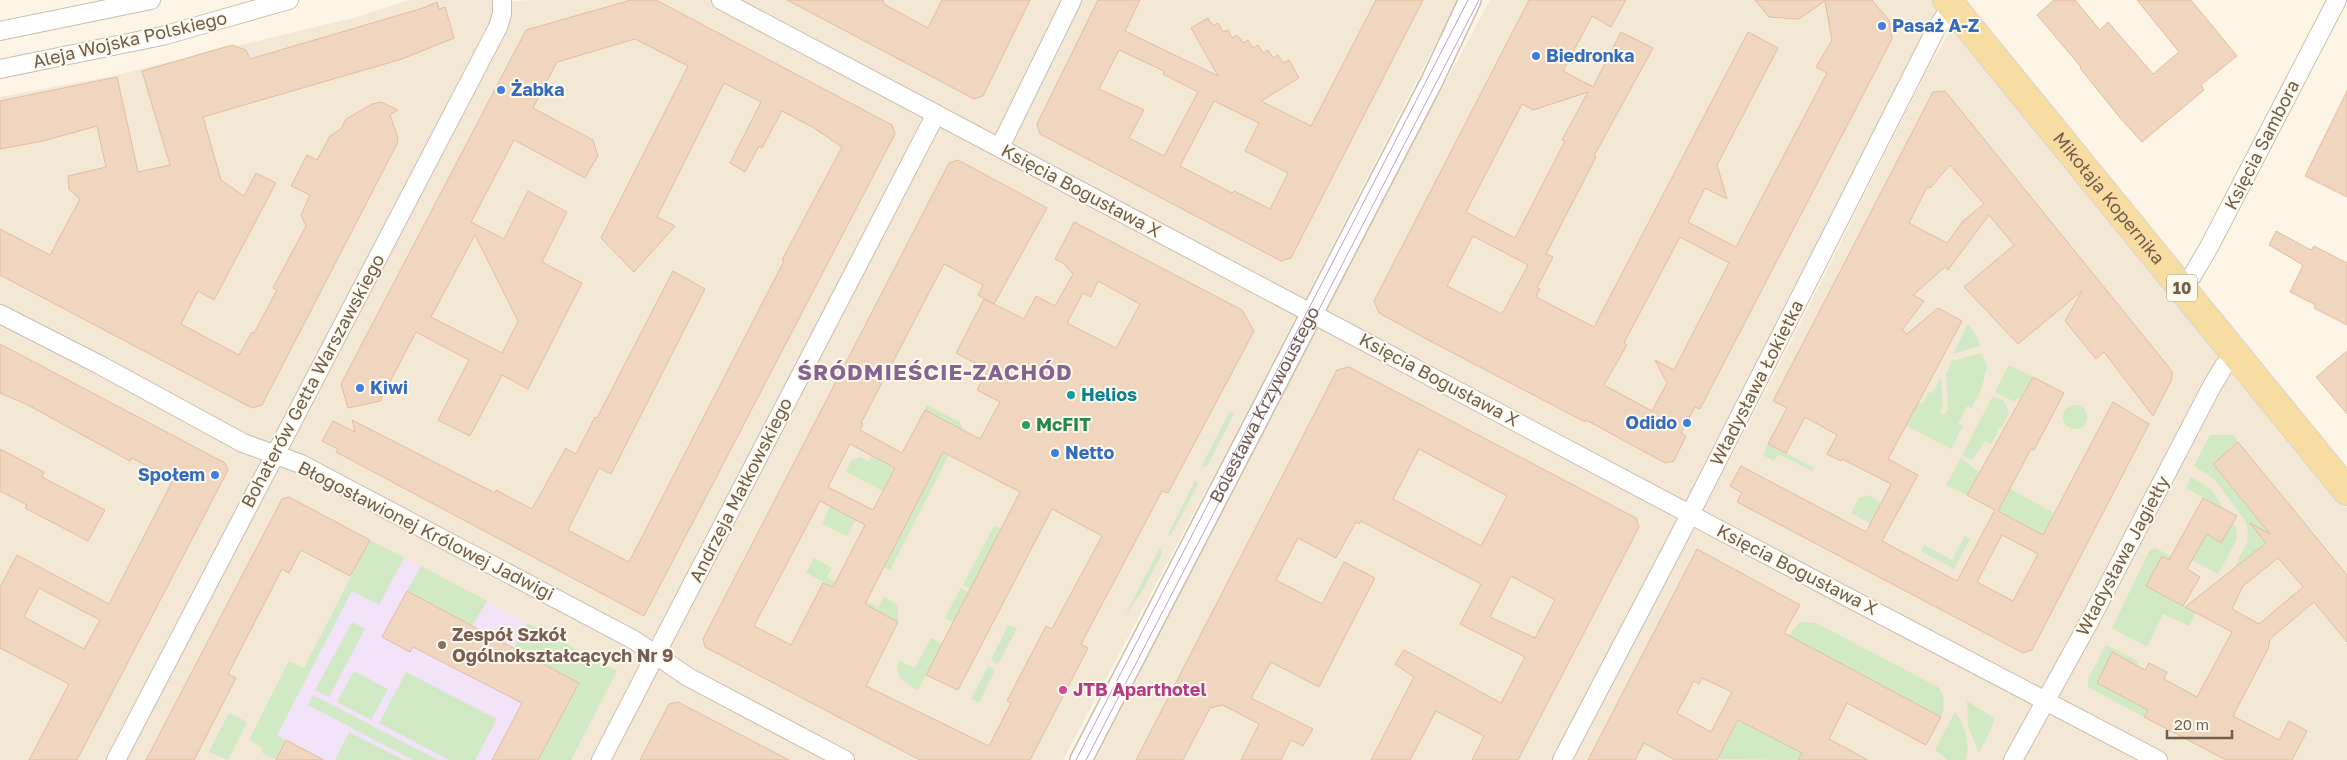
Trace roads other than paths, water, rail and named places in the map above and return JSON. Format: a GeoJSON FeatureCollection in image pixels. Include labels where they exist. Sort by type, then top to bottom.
{"type":"FeatureCollection","features":[{"type":"Feature","properties":{"kind":"main road","name":"Mikołaja Kopernika"},"geometry":{"type":"LineString","coordinates":[[1950,3],[2347,491]]}},
{"type":"Feature","properties":{"kind":"street","name":"Aleja Wojska Polskiego"},"geometry":{"type":"LineString","coordinates":[[0,31],[151,0]]}},
{"type":"Feature","properties":{"kind":"street","name":"Aleja Wojska Polskiego"},"geometry":{"type":"LineString","coordinates":[[0,69],[162,36],[289,0]]}},
{"type":"Feature","properties":{"kind":"street","name":"Bohaterów Getta Warszawskiego"},"geometry":{"type":"LineString","coordinates":[[116,760],[498,27],[502,14],[502,0]]}},
{"type":"Feature","properties":{"kind":"street","name":"Księcia Bogusława X"},"geometry":{"type":"LineString","coordinates":[[721,0],[2158,760]]}},
{"type":"Feature","properties":{"kind":"street"},"geometry":{"type":"LineString","coordinates":[[1000,147],[1072,0]]}},
{"type":"Feature","properties":{"kind":"street","name":"Bolesława Krzywoustego"},"geometry":{"type":"LineString","coordinates":[[1081,760],[1448,49],[1470,0]]}},
{"type":"Feature","properties":{"kind":"street","name":"Bolesława Krzywoustego"},"geometry":{"type":"LineString","coordinates":[[1448,49],[1479,0]]}},
{"type":"Feature","properties":{"kind":"street","name":"Księcia Sambora"},"geometry":{"type":"LineString","coordinates":[[2180,286],[2192,276],[2209,247],[2337,0]]}},
{"type":"Feature","properties":{"kind":"street","name":"Władysława Łokietka"},"geometry":{"type":"LineString","coordinates":[[1562,760],[1950,3]]}},
{"type":"Feature","properties":{"kind":"street","name":"Andrzeja Małkowskiego"},"geometry":{"type":"LineString","coordinates":[[602,760],[936,114]]}},
{"type":"Feature","properties":{"kind":"street","name":"Błogosławionej Królowej Jadwigi"},"geometry":{"type":"LineString","coordinates":[[0,314],[100,365],[244,443],[301,464],[609,626],[634,640],[688,678],[845,760]]}},
{"type":"Feature","properties":{"kind":"street","name":"Władysława Jagiełły"},"geometry":{"type":"LineString","coordinates":[[2013,760],[2088,624],[2212,386],[2224,366],[2236,356]]}},
{"type":"Feature","properties":{"kind":"tram line"},"geometry":{"type":"LineString","coordinates":[[1076,760],[1468,0]]}},
{"type":"Feature","properties":{"kind":"tram line"},"geometry":{"type":"LineString","coordinates":[[1086,760],[1479,0]]}},
{"type":"Feature","properties":{"kind":"place","name":"Pasaż A-Z"},"geometry":{"type":"Point","coordinates":[1882,26]}},
{"type":"Feature","properties":{"kind":"place","name":"Biedronka"},"geometry":{"type":"Point","coordinates":[1536,56]}},
{"type":"Feature","properties":{"kind":"place","name":"Żabka"},"geometry":{"type":"Point","coordinates":[501,90]}},
{"type":"Feature","properties":{"kind":"place","name":"Kiwi"},"geometry":{"type":"Point","coordinates":[360,388]}},
{"type":"Feature","properties":{"kind":"place","name":"Helios"},"geometry":{"type":"Point","coordinates":[1071,395]}},
{"type":"Feature","properties":{"kind":"place","name":"Odido"},"geometry":{"type":"Point","coordinates":[1687,423]}},
{"type":"Feature","properties":{"kind":"place","name":"McFIT"},"geometry":{"type":"Point","coordinates":[1026,425]}},
{"type":"Feature","properties":{"kind":"place","name":"Netto"},"geometry":{"type":"Point","coordinates":[1055,453]}},
{"type":"Feature","properties":{"kind":"place","name":"Społem"},"geometry":{"type":"Point","coordinates":[215,475]}},
{"type":"Feature","properties":{"kind":"place","name":"Zespół Szkół Ogólnokształcących Nr 9"},"geometry":{"type":"Point","coordinates":[442,645]}},
{"type":"Feature","properties":{"kind":"place","name":"JTB Aparthotel"},"geometry":{"type":"Point","coordinates":[1063,690]}},
{"type":"Feature","properties":{"kind":"district","name":"ŚRÓDMIEŚCIE-ZACHÓD"},"geometry":{"type":"Point","coordinates":[935,372]}}]}
